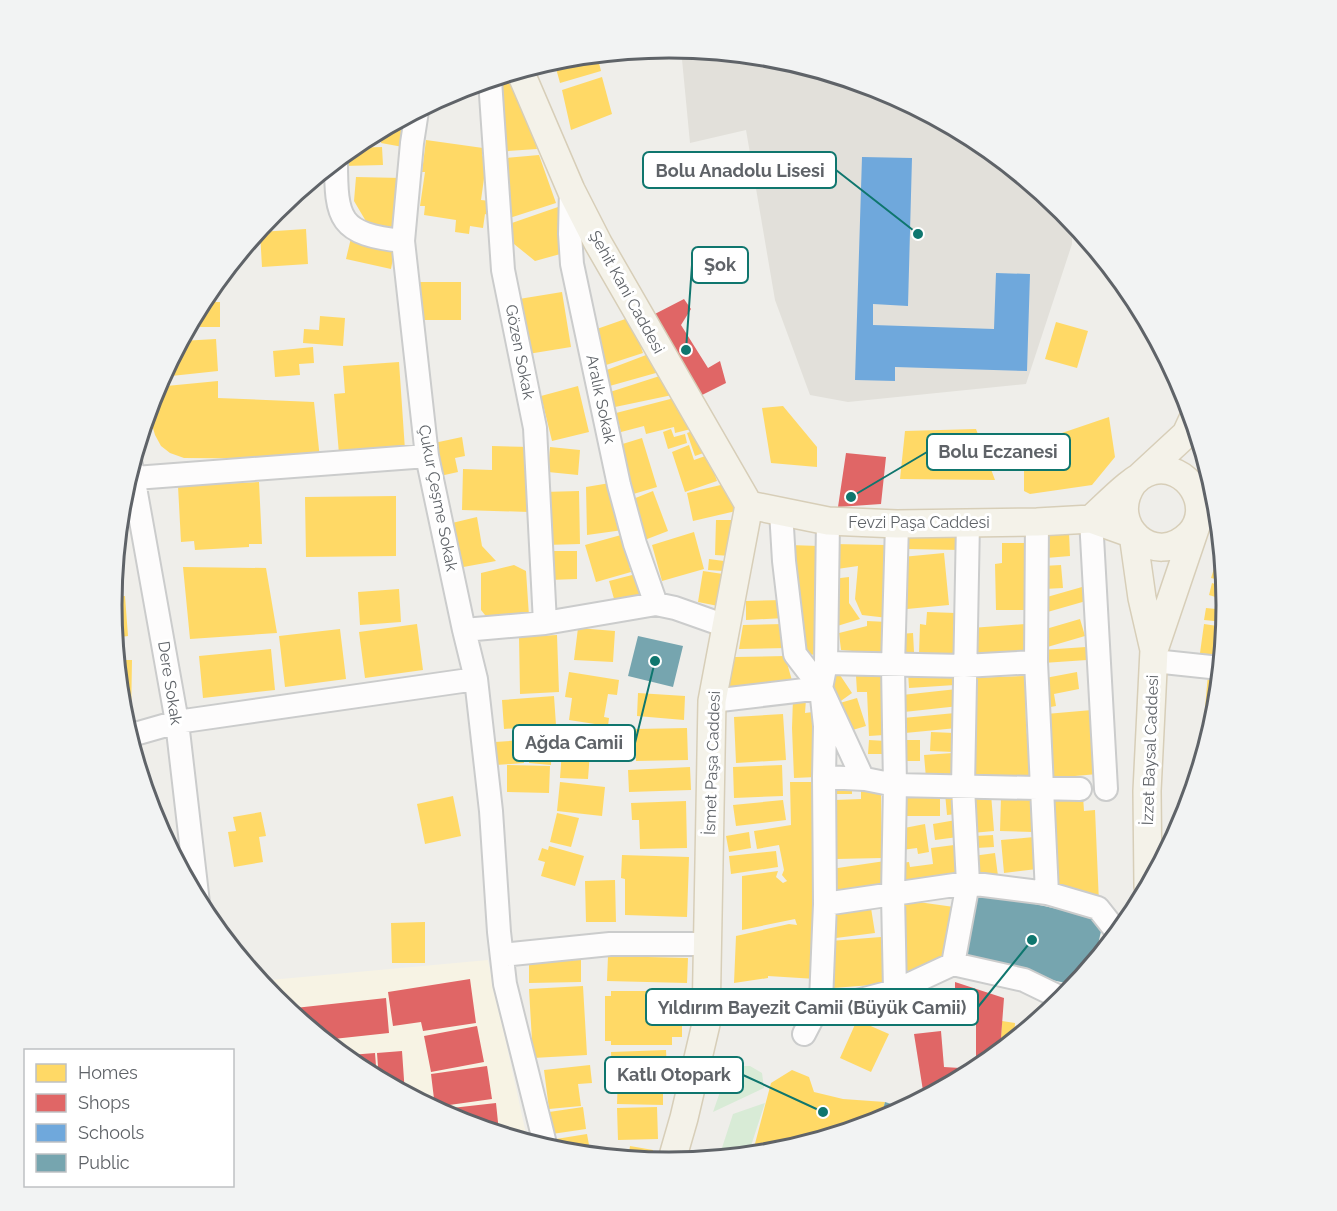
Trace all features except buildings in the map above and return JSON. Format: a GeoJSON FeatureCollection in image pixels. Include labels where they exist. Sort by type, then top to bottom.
{"type":"FeatureCollection","features":[{"type":"Feature","properties":{"kind":"main road","name":"Şehit Kani Caddesi"},"geometry":{"type":"LineString","coordinates":[[523,78],[571,190],[598,243],[749,505]]}},
{"type":"Feature","properties":{"kind":"main road"},"geometry":{"type":"LineString","coordinates":[[1133,534],[1091,519],[1187,432]]}},
{"type":"Feature","properties":{"kind":"main road"},"geometry":{"type":"LineString","coordinates":[[1167,470],[1180,474],[1197,494],[1200,507],[1198,520],[1185,539],[1175,544],[1164,547],[1142,542],[1127,525],[1124,503],[1127,492],[1142,476],[1154,471],[1167,470]]}},
{"type":"Feature","properties":{"kind":"main road","name":"İzzet Baysal Caddesi"},"geometry":{"type":"LineString","coordinates":[[1154,656],[1205,497]]}},
{"type":"Feature","properties":{"kind":"main road","name":"Fevzi Paşa Caddesi"},"geometry":{"type":"LineString","coordinates":[[749,505],[828,521],[897,524],[1091,519]]}},
{"type":"Feature","properties":{"kind":"main road","name":"İsmet Paşa Caddesi"},"geometry":{"type":"LineString","coordinates":[[674,1152],[706,1024],[712,701],[749,505]]}},
{"type":"Feature","properties":{"kind":"main road","name":"İzzet Baysal Caddesi"},"geometry":{"type":"LineString","coordinates":[[1133,534],[1142,598],[1154,656],[1147,791],[1148,868]]}},
{"type":"Feature","properties":{"kind":"street","name":"Gözen Sokak"},"geometry":{"type":"LineString","coordinates":[[491,89],[503,270],[535,428],[545,623]]}},
{"type":"Feature","properties":{"kind":"street","name":"Çukur Çeşme Sokak"},"geometry":{"type":"LineString","coordinates":[[416,121],[403,241],[427,456],[476,678],[491,811],[505,984],[543,1138]]}},
{"type":"Feature","properties":{"kind":"street"},"geometry":{"type":"LineString","coordinates":[[336,172],[336,196],[339,210],[347,224],[375,238],[403,241]]}},
{"type":"Feature","properties":{"kind":"street","name":"Aralık Sokak"},"geometry":{"type":"LineString","coordinates":[[571,190],[572,264],[619,485],[635,544],[656,604]]}},
{"type":"Feature","properties":{"kind":"street"},"geometry":{"type":"LineString","coordinates":[[139,470],[427,456]]}},
{"type":"Feature","properties":{"kind":"street","name":"Dere Sokak"},"geometry":{"type":"LineString","coordinates":[[135,486],[177,722],[195,879]]}},
{"type":"Feature","properties":{"kind":"street"},"geometry":{"type":"LineString","coordinates":[[781,511],[784,561],[795,654],[821,688],[863,779],[865,779]]}},
{"type":"Feature","properties":{"kind":"street"},"geometry":{"type":"LineString","coordinates":[[1091,519],[1106,789]]}},
{"type":"Feature","properties":{"kind":"street"},"geometry":{"type":"LineString","coordinates":[[804,1034],[821,1001],[825,904],[825,726],[821,688],[826,663],[828,521]]}},
{"type":"Feature","properties":{"kind":"street"},"geometry":{"type":"LineString","coordinates":[[953,964],[968,883],[963,787],[968,522]]}},
{"type":"Feature","properties":{"kind":"street"},"geometry":{"type":"LineString","coordinates":[[1037,522],[1036,662],[1047,893]]}},
{"type":"Feature","properties":{"kind":"street"},"geometry":{"type":"LineString","coordinates":[[895,991],[893,666],[897,524]]}},
{"type":"Feature","properties":{"kind":"street"},"geometry":{"type":"LineString","coordinates":[[464,630],[545,623],[656,604],[675,608],[726,626]]}},
{"type":"Feature","properties":{"kind":"street"},"geometry":{"type":"LineString","coordinates":[[1154,656],[1212,667]]}},
{"type":"Feature","properties":{"kind":"street"},"geometry":{"type":"LineString","coordinates":[[826,663],[964,666],[1036,662]]}},
{"type":"Feature","properties":{"kind":"street"},"geometry":{"type":"LineString","coordinates":[[137,733],[177,722],[476,678]]}},
{"type":"Feature","properties":{"kind":"street"},"geometry":{"type":"LineString","coordinates":[[712,701],[821,688]]}},
{"type":"Feature","properties":{"kind":"street"},"geometry":{"type":"LineString","coordinates":[[824,777],[865,779],[895,785],[1080,789]]}},
{"type":"Feature","properties":{"kind":"street"},"geometry":{"type":"LineString","coordinates":[[825,904],[968,883],[1047,893],[1098,908],[1111,925]]}},
{"type":"Feature","properties":{"kind":"street"},"geometry":{"type":"LineString","coordinates":[[502,955],[610,944],[708,944]]}},
{"type":"Feature","properties":{"kind":"street"},"geometry":{"type":"LineString","coordinates":[[821,1001],[853,1002],[895,991],[953,964],[1024,980],[1052,995]]}},
{"type":"Feature","properties":{"kind":"shaded area"},"geometry":{"type":"Polygon","coordinates":[[[682,59],[740,63],[810,77],[878,100],[942,132],[972,151],[1029,194],[1072,237],[1072,244],[1026,384],[848,402],[810,395],[775,300],[746,130],[690,143],[682,59]]]}},
{"type":"Feature","properties":{"kind":"shaded area"},"geometry":{"type":"Polygon","coordinates":[[[488,960],[526,1134],[459,1111],[395,1079],[365,1060],[308,1017],[270,980],[488,960]]]}},
{"type":"Feature","properties":{"kind":"green space"},"geometry":{"type":"Polygon","coordinates":[[[729,1066],[750,1066],[762,1073],[764,1088],[713,1112],[729,1066]]]}},
{"type":"Feature","properties":{"kind":"green space"},"geometry":{"type":"Polygon","coordinates":[[[765,1103],[751,1146],[721,1150],[733,1114],[765,1103]]]}},
{"type":"Feature","properties":{"kind":"place","name":"Bolu Anadolu Lisesi"},"geometry":{"type":"Point","coordinates":[918,234]}},
{"type":"Feature","properties":{"kind":"place","name":"Şok"},"geometry":{"type":"Point","coordinates":[686,350]}},
{"type":"Feature","properties":{"kind":"place","name":"Bolu Eczanesi"},"geometry":{"type":"Point","coordinates":[851,497]}},
{"type":"Feature","properties":{"kind":"place","name":"Ağda Camii"},"geometry":{"type":"Point","coordinates":[655,661]}},
{"type":"Feature","properties":{"kind":"place","name":"Yıldırım Bayezit Camii (Büyük Camii)"},"geometry":{"type":"Point","coordinates":[1032,940]}},
{"type":"Feature","properties":{"kind":"place","name":"Katlı Otopark"},"geometry":{"type":"Point","coordinates":[823,1112]}}]}
